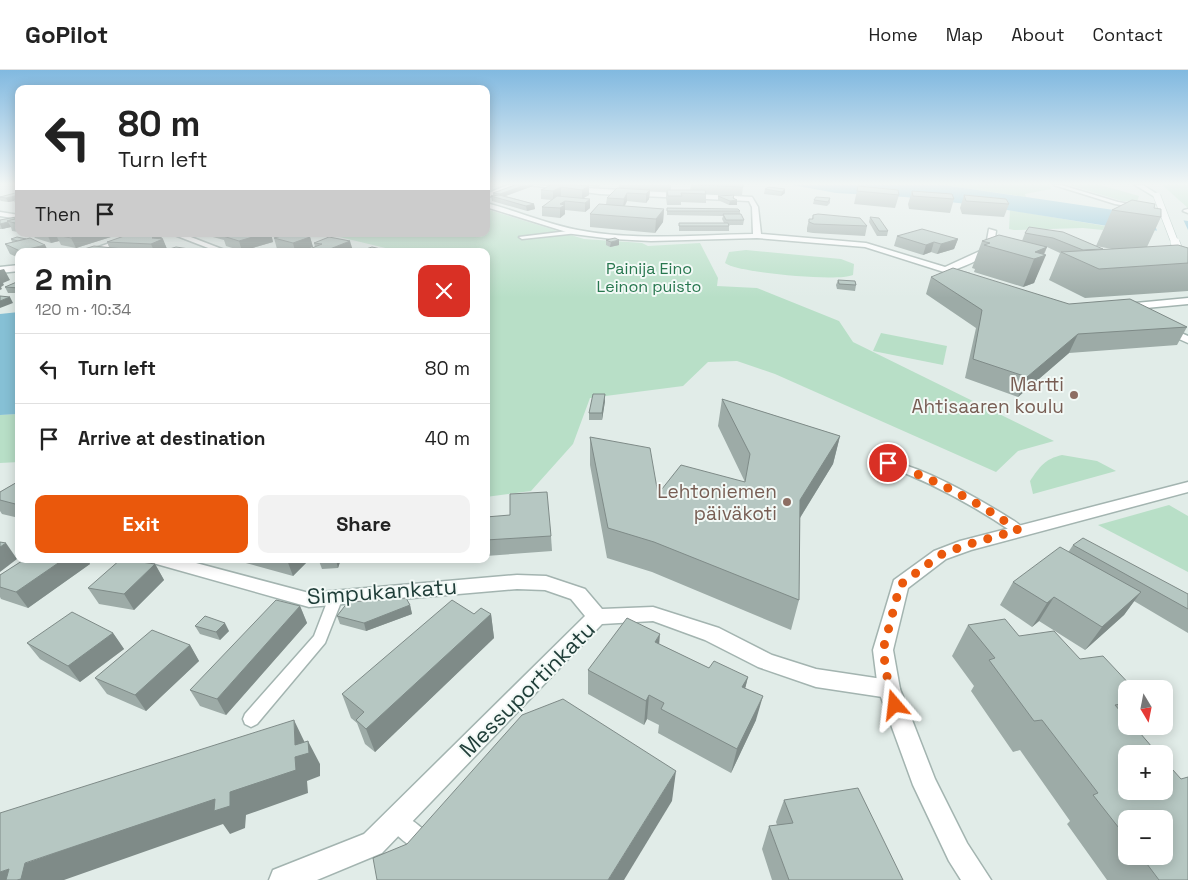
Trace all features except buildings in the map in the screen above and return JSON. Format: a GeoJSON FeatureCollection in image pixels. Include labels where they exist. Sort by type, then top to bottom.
{"type":"FeatureCollection","features":[{"type":"Feature","properties":{"kind":"street"},"geometry":{"type":"LineString","coordinates":[[545,223],[576,232],[651,239],[757,236],[866,245],[977,280]]}},
{"type":"Feature","properties":{"kind":"street"},"geometry":{"type":"LineString","coordinates":[[756,223],[757,236]]}},
{"type":"Feature","properties":{"kind":"street"},"geometry":{"type":"LineString","coordinates":[[1167,223],[1180,254],[1188,260]]}},
{"type":"Feature","properties":{"kind":"street"},"geometry":{"type":"LineString","coordinates":[[945,270],[984,254],[992,235]]}},
{"type":"Feature","properties":{"kind":"street"},"geometry":{"type":"LineString","coordinates":[[100,248],[134,237]]}},
{"type":"Feature","properties":{"kind":"street"},"geometry":{"type":"LineString","coordinates":[[184,237],[215,248]]}},
{"type":"Feature","properties":{"kind":"street"},"geometry":{"type":"LineString","coordinates":[[0,270],[15,268]]}},
{"type":"Feature","properties":{"kind":"street"},"geometry":{"type":"LineString","coordinates":[[1139,316],[1116,307],[1188,302]]}},
{"type":"Feature","properties":{"kind":"street"},"geometry":{"type":"LineString","coordinates":[[1155,324],[1188,340]]}},
{"type":"Feature","properties":{"kind":"street"},"geometry":{"type":"LineString","coordinates":[[977,880],[958,852],[925,785],[889,689],[883,650],[900,585],[940,555],[966,545],[1188,487]]}},
{"type":"Feature","properties":{"kind":"street","name":"Simpukankatu"},"geometry":{"type":"LineString","coordinates":[[174,563],[309,600],[517,582],[546,583],[578,594],[597,617]]}},
{"type":"Feature","properties":{"kind":"street","name":"Messuportinkatu"},"geometry":{"type":"LineString","coordinates":[[284,880],[373,844],[597,617],[653,614],[712,634],[765,661],[816,678],[889,689]]}},
{"type":"Feature","properties":{"kind":"lane"},"geometry":{"type":"LineString","coordinates":[[522,237],[576,232]]}},
{"type":"Feature","properties":{"kind":"lane"},"geometry":{"type":"LineString","coordinates":[[888,463],[926,476],[992,512],[1018,530]]}},
{"type":"Feature","properties":{"kind":"lane"},"geometry":{"type":"LineString","coordinates":[[251,719],[320,639],[336,597]]}},
{"type":"Feature","properties":{"kind":"lane"},"geometry":{"type":"LineString","coordinates":[[396,820],[434,852]]}},
{"type":"Feature","properties":{"kind":"green space","name":"Painija Eino Leinon puisto"},"geometry":{"type":"Polygon","coordinates":[[[490,223],[531,223],[584,239],[642,243],[648,246],[700,243],[718,278],[717,286],[757,288],[839,321],[853,342],[1054,441],[1018,451],[996,472],[775,374],[737,361],[708,362],[683,386],[590,398],[573,444],[531,491],[490,496],[490,248],[385,248],[340,237],[490,237],[490,223]]]}},
{"type":"Feature","properties":{"kind":"green space"},"geometry":{"type":"Polygon","coordinates":[[[1009,223],[1086,223],[1105,226],[1103,230],[1083,228],[1009,229],[1009,223]]]}},
{"type":"Feature","properties":{"kind":"green space"},"geometry":{"type":"Polygon","coordinates":[[[746,250],[841,259],[854,264],[853,275],[844,277],[809,277],[748,270],[725,263],[729,252],[746,250]]]}},
{"type":"Feature","properties":{"kind":"green space"},"geometry":{"type":"Polygon","coordinates":[[[881,333],[947,346],[943,365],[873,351],[881,333]]]}},
{"type":"Feature","properties":{"kind":"green space"},"geometry":{"type":"Polygon","coordinates":[[[15,414],[15,462],[0,463],[0,415],[15,414]]]}},
{"type":"Feature","properties":{"kind":"green space"},"geometry":{"type":"Polygon","coordinates":[[[1062,455],[1097,461],[1116,471],[1033,494],[1030,481],[1037,471],[1047,461],[1062,455]]]}},
{"type":"Feature","properties":{"kind":"green space"},"geometry":{"type":"Polygon","coordinates":[[[1169,505],[1188,516],[1188,572],[1098,525],[1169,505]]]}},
{"type":"Feature","properties":{"kind":"water"},"geometry":{"type":"Polygon","coordinates":[[[1088,223],[1188,223],[1188,236],[1118,224],[1114,227],[1088,223]]]}},
{"type":"Feature","properties":{"kind":"water"},"geometry":{"type":"Polygon","coordinates":[[[15,312],[15,414],[0,415],[0,314],[15,312]]]}},
{"type":"Feature","properties":{"kind":"pier"},"geometry":{"type":"Polygon","coordinates":[[[1154,223],[1185,223],[1188,230],[1188,239],[1158,234],[1154,223]]]}},
{"type":"Feature","properties":{"kind":"place","name":"Martti Ahtisaaren koulu"},"geometry":{"type":"Point","coordinates":[1074,395]}},
{"type":"Feature","properties":{"kind":"place","name":"Lehtoniemen päiväkoti"},"geometry":{"type":"Point","coordinates":[787,502]}},
{"type":"Feature","properties":{"kind":"route"},"geometry":{"type":"LineString","coordinates":[[888,463],[926,476],[992,512],[1018,530],[966,545],[940,555],[900,585],[883,650],[889,689],[895,705]]}}]}
